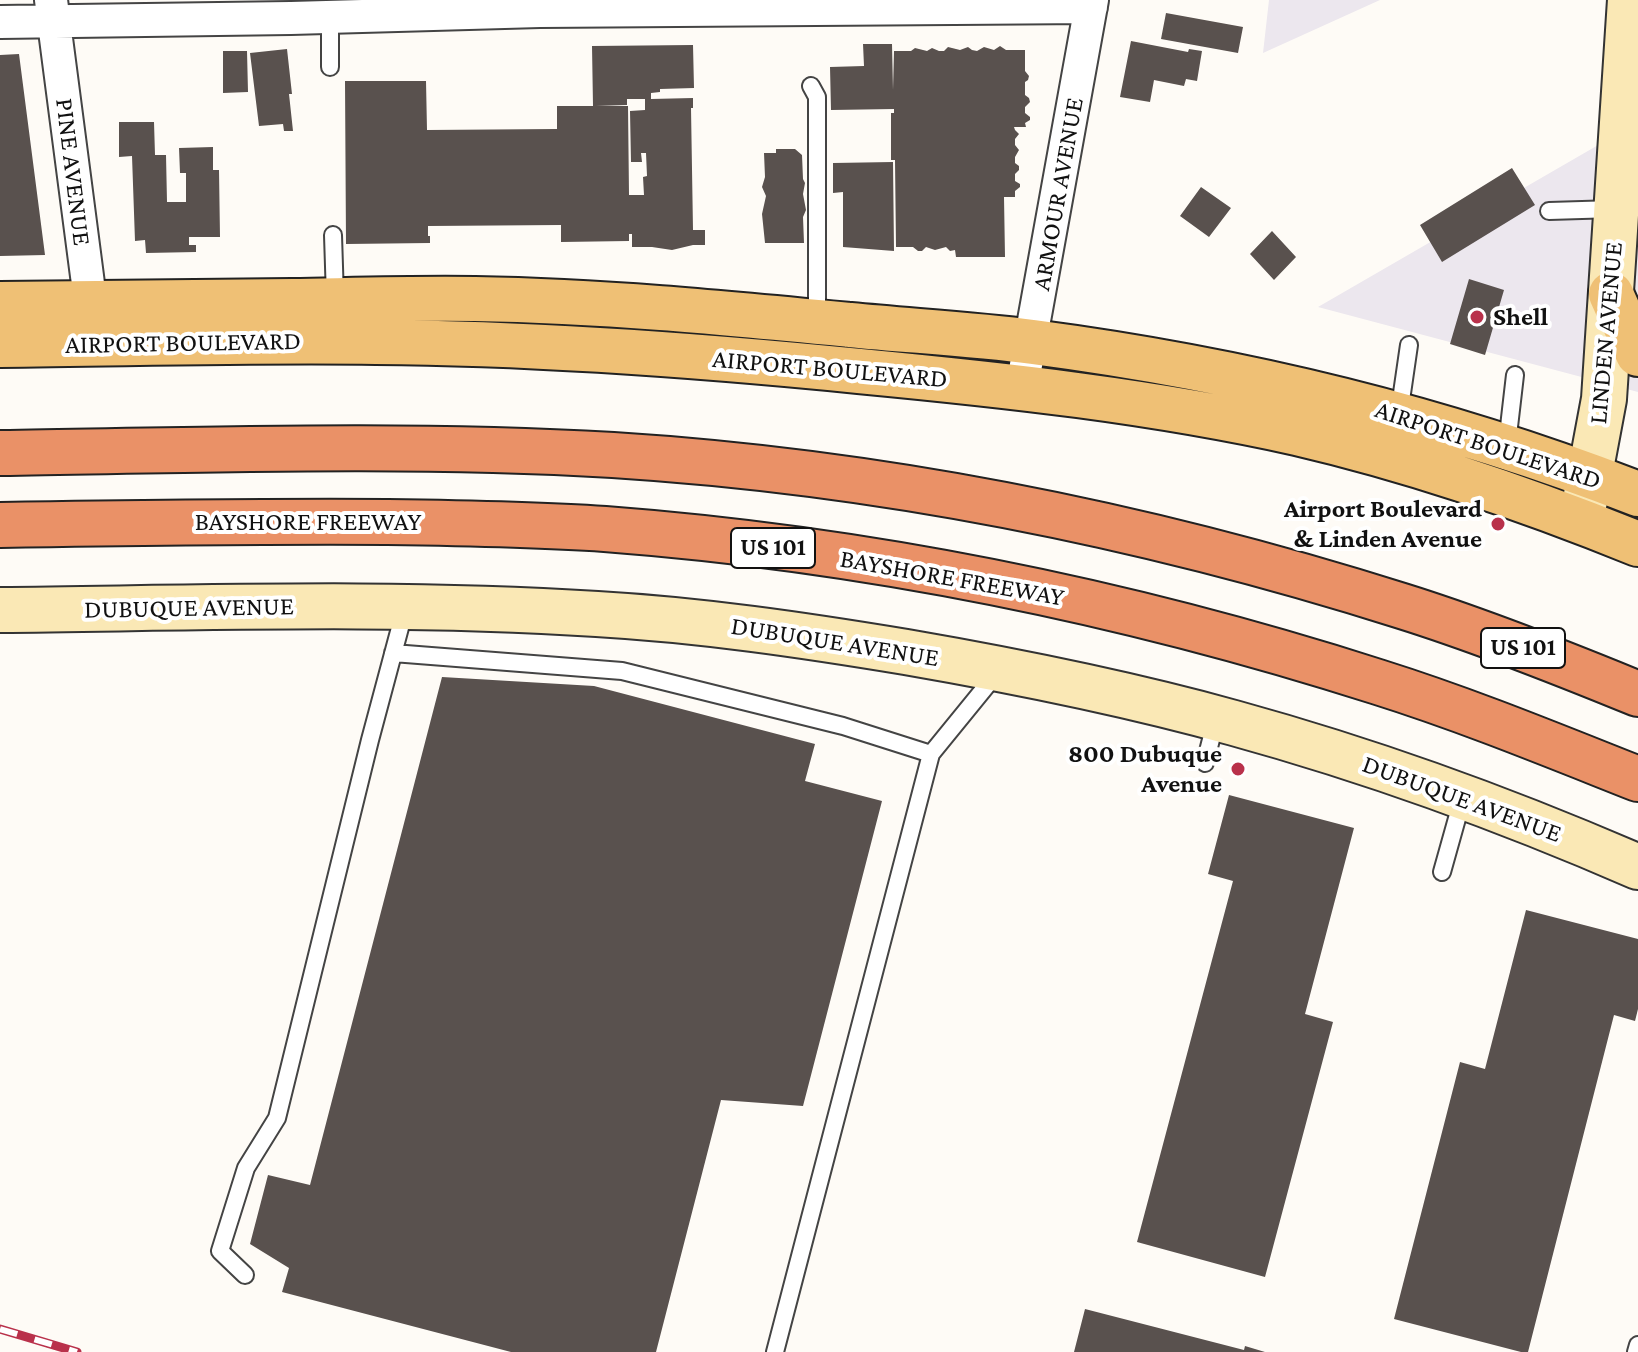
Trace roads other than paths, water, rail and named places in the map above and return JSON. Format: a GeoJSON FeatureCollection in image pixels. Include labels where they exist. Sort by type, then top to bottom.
{"type":"FeatureCollection","features":[{"type":"Feature","properties":{"kind":"highway","name":"US 101"},"geometry":{"type":"LineString","coordinates":[[0,453],[483,449],[733,465],[863,481],[991,502],[1138,533],[1274,567],[1406,607],[1551,658],[1638,694]]}},
{"type":"Feature","properties":{"kind":"highway","name":"BAYSHORE FREEWAY"},"geometry":{"type":"LineString","coordinates":[[0,525],[481,523],[605,529],[850,558],[975,578],[1253,644],[1381,682],[1523,733],[1638,779]]}},
{"type":"Feature","properties":{"kind":"highway"},"geometry":{"type":"LineString","coordinates":[[1406,607],[1638,663]]}},
{"type":"Feature","properties":{"kind":"highway"},"geometry":{"type":"LineString","coordinates":[[1523,733],[1638,798]]}},
{"type":"Feature","properties":{"kind":"main road"},"geometry":{"type":"LineString","coordinates":[[1611,294],[1638,354]]}},
{"type":"Feature","properties":{"kind":"main road","name":"AIRPORT BOULEVARD"},"geometry":{"type":"LineString","coordinates":[[0,345],[94,323],[335,300],[475,299],[574,303],[817,321],[1031,342],[1212,371],[1399,414],[1590,475],[1638,494]]}},
{"type":"Feature","properties":{"kind":"main road","name":"AIRPORT BOULEVARD"},"geometry":{"type":"LineString","coordinates":[[0,304],[94,323],[377,342],[572,348],[759,361],[1115,399],[1298,434],[1429,468],[1582,521],[1638,544]]}},
{"type":"Feature","properties":{"kind":"street","name":"LINDEN AVENUE"},"geometry":{"type":"LineString","coordinates":[[1582,521],[1604,399],[1630,0]]}},
{"type":"Feature","properties":{"kind":"street"},"geometry":{"type":"LineString","coordinates":[[0,22],[53,10],[290,9],[330,17],[539,6],[1091,3]]}},
{"type":"Feature","properties":{"kind":"street","name":"ARMOUR AVENUE"},"geometry":{"type":"LineString","coordinates":[[1022,387],[1091,3]]}},
{"type":"Feature","properties":{"kind":"street","name":"PINE AVENUE"},"geometry":{"type":"LineString","coordinates":[[53,10],[94,323]]}},
{"type":"Feature","properties":{"kind":"street","name":"DUBUQUE AVENUE"},"geometry":{"type":"LineString","coordinates":[[0,610],[405,607],[524,610],[688,621],[781,632],[1056,680],[1217,719],[1321,748],[1463,797],[1638,867]]}},
{"type":"Feature","properties":{"kind":"lane"},"geometry":{"type":"LineString","coordinates":[[330,17],[330,67]]}},
{"type":"Feature","properties":{"kind":"lane"},"geometry":{"type":"LineString","coordinates":[[811,86],[817,97],[817,321]]}},
{"type":"Feature","properties":{"kind":"lane"},"geometry":{"type":"LineString","coordinates":[[1549,211],[1616,209]]}},
{"type":"Feature","properties":{"kind":"lane"},"geometry":{"type":"LineString","coordinates":[[333,235],[335,300]]}},
{"type":"Feature","properties":{"kind":"lane"},"geometry":{"type":"LineString","coordinates":[[1399,414],[1409,345]]}},
{"type":"Feature","properties":{"kind":"lane"},"geometry":{"type":"LineString","coordinates":[[1507,448],[1515,375]]}},
{"type":"Feature","properties":{"kind":"lane"},"geometry":{"type":"LineString","coordinates":[[245,1275],[220,1251],[246,1168],[277,1118],[405,607]]}},
{"type":"Feature","properties":{"kind":"lane"},"geometry":{"type":"LineString","coordinates":[[393,653],[622,671],[843,726],[931,754]]}},
{"type":"Feature","properties":{"kind":"lane"},"geometry":{"type":"LineString","coordinates":[[775,1352],[931,754],[1000,669]]}},
{"type":"Feature","properties":{"kind":"lane"},"geometry":{"type":"LineString","coordinates":[[1205,763],[1217,719]]}},
{"type":"Feature","properties":{"kind":"lane"},"geometry":{"type":"LineString","coordinates":[[1442,872],[1463,797]]}},
{"type":"Feature","properties":{"kind":"lane"},"geometry":{"type":"LineString","coordinates":[[1636,1352],[1638,1345]]}},
{"type":"Feature","properties":{"kind":"railway"},"geometry":{"type":"LineString","coordinates":[[0,1329],[77,1352]]}},
{"type":"Feature","properties":{"kind":"place","name":"Shell"},"geometry":{"type":"Point","coordinates":[1477,317]}},
{"type":"Feature","properties":{"kind":"place","name":"Airport Boulevard & Linden Avenue"},"geometry":{"type":"Point","coordinates":[1498,524]}},
{"type":"Feature","properties":{"kind":"place","name":"800 Dubuque Avenue"},"geometry":{"type":"Point","coordinates":[1238,769]}}]}
